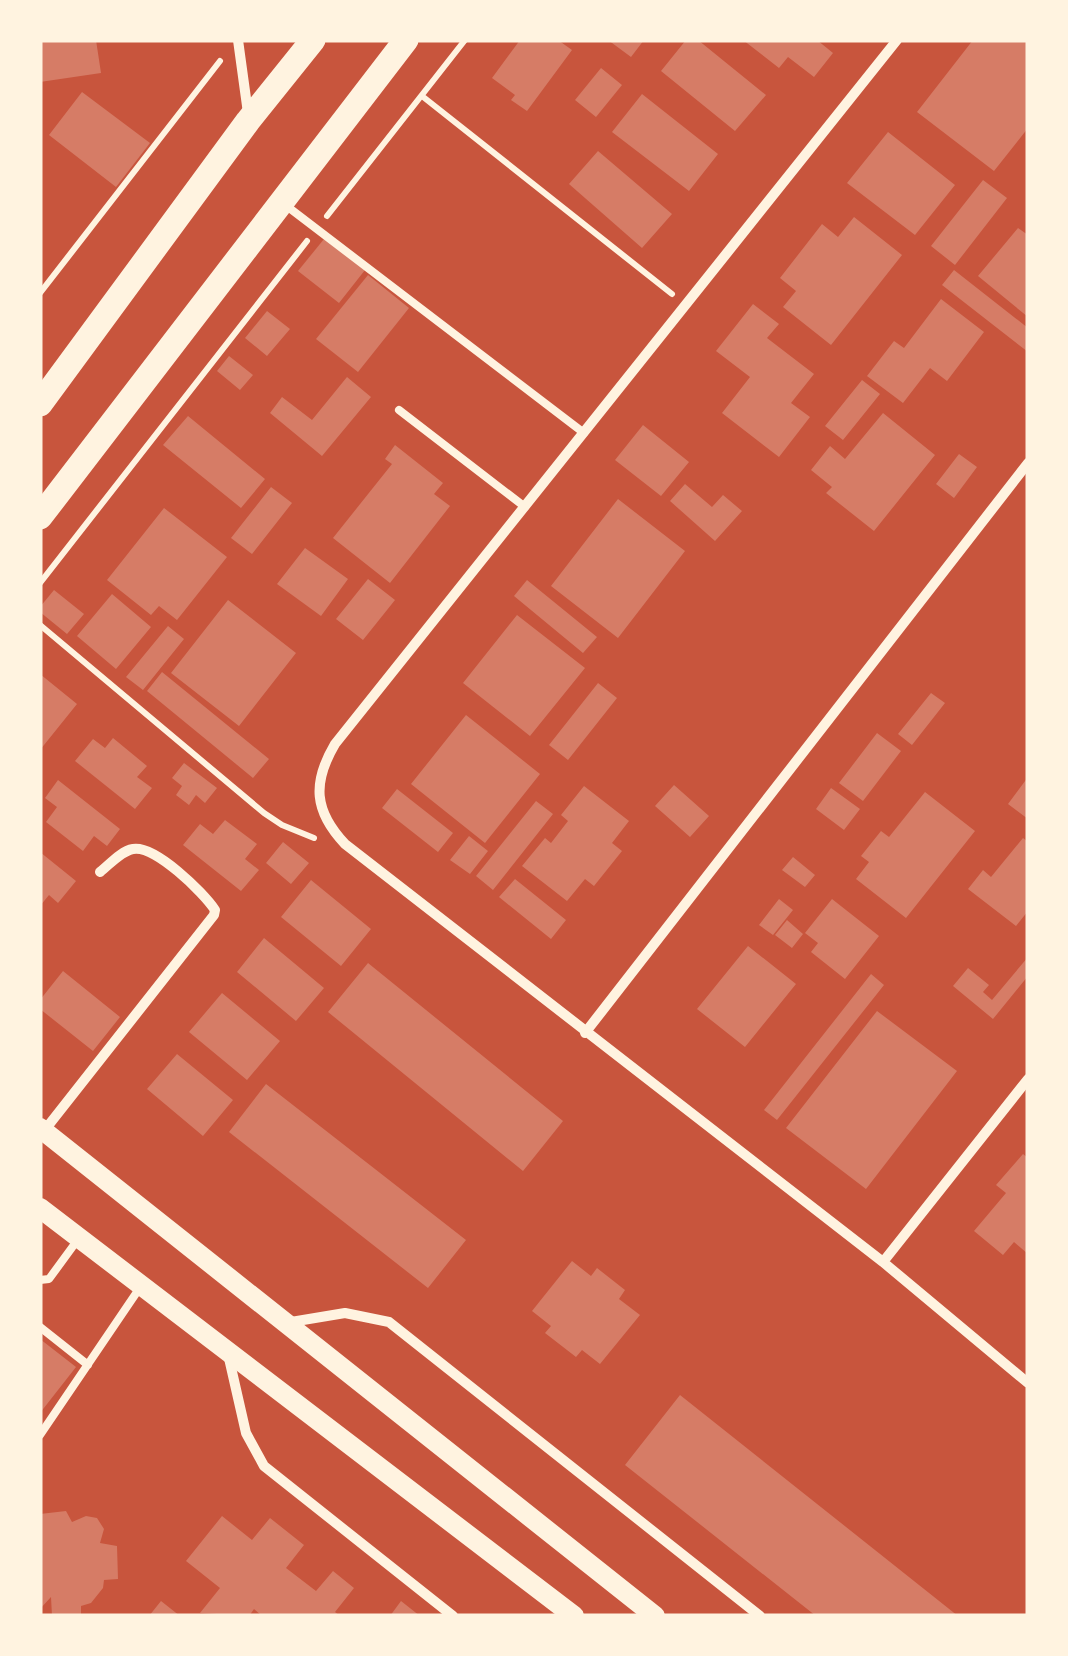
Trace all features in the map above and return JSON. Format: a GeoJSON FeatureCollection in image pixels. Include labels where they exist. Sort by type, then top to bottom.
{"type":"FeatureCollection","features":[{"type":"Feature","properties":{"kind":"main road"},"geometry":{"type":"LineString","coordinates":[[40,404],[312,40]]}},
{"type":"Feature","properties":{"kind":"main road"},"geometry":{"type":"LineString","coordinates":[[40,517],[406,40]]}},
{"type":"Feature","properties":{"kind":"main road"},"geometry":{"type":"LineString","coordinates":[[42,1130],[655,1616]]}},
{"type":"Feature","properties":{"kind":"main road"},"geometry":{"type":"LineString","coordinates":[[40,1208],[574,1616]]}},
{"type":"Feature","properties":{"kind":"street"},"geometry":{"type":"LineString","coordinates":[[238,40],[248,93],[248,121]]}},
{"type":"Feature","properties":{"kind":"street"},"geometry":{"type":"LineString","coordinates":[[897,40],[335,744],[324,763],[319,785],[321,807],[329,827],[344,844],[883,1262],[1028,1383]]}},
{"type":"Feature","properties":{"kind":"street"},"geometry":{"type":"LineString","coordinates":[[585,1033],[1028,463]]}},
{"type":"Feature","properties":{"kind":"street"},"geometry":{"type":"LineString","coordinates":[[42,1130],[214,916],[201,893],[152,852],[128,849],[100,872]]}},
{"type":"Feature","properties":{"kind":"street"},"geometry":{"type":"LineString","coordinates":[[883,1262],[1028,1079]]}},
{"type":"Feature","properties":{"kind":"street"},"geometry":{"type":"LineString","coordinates":[[283,1323],[345,1313],[389,1322],[760,1616]]}},
{"type":"Feature","properties":{"kind":"street"},"geometry":{"type":"LineString","coordinates":[[228,1353],[246,1433],[264,1466],[453,1616]]}},
{"type":"Feature","properties":{"kind":"lane"},"geometry":{"type":"LineString","coordinates":[[281,202],[584,433]]}},
{"type":"Feature","properties":{"kind":"lane"},"geometry":{"type":"LineString","coordinates":[[399,410],[526,507]]}},
{"type":"Feature","properties":{"kind":"lane"},"geometry":{"type":"LineString","coordinates":[[40,1280],[49,1279],[79,1238]]}},
{"type":"Feature","properties":{"kind":"lane"},"geometry":{"type":"LineString","coordinates":[[40,1435],[141,1286]]}},
{"type":"Feature","properties":{"kind":"lane"},"geometry":{"type":"LineString","coordinates":[[40,1328],[88,1365]]}},
{"type":"Feature","properties":{"kind":"path"},"geometry":{"type":"LineString","coordinates":[[40,583],[465,40]]}},
{"type":"Feature","properties":{"kind":"path"},"geometry":{"type":"LineString","coordinates":[[40,293],[225,55]]}},
{"type":"Feature","properties":{"kind":"path"},"geometry":{"type":"LineString","coordinates":[[422,96],[686,305]]}},
{"type":"Feature","properties":{"kind":"path"},"geometry":{"type":"LineString","coordinates":[[40,625],[264,814],[302,834],[344,844]]}},
{"type":"Feature","properties":{"kind":"building"},"geometry":{"type":"Polygon","coordinates":[[[40,40],[96,40],[101,73],[40,82],[40,40]]]}},
{"type":"Feature","properties":{"kind":"building"},"geometry":{"type":"Polygon","coordinates":[[[520,40],[558,40],[572,50],[527,111],[511,100],[515,95],[492,78],[520,40]]]}},
{"type":"Feature","properties":{"kind":"building"},"geometry":{"type":"Polygon","coordinates":[[[608,40],[644,40],[631,57],[608,40]]]}},
{"type":"Feature","properties":{"kind":"building"},"geometry":{"type":"Polygon","coordinates":[[[686,40],[698,40],[766,95],[735,131],[661,71],[686,40]]]}},
{"type":"Feature","properties":{"kind":"building"},"geometry":{"type":"Polygon","coordinates":[[[743,40],[817,40],[833,53],[814,77],[788,57],[779,68],[743,40]]]}},
{"type":"Feature","properties":{"kind":"building"},"geometry":{"type":"Polygon","coordinates":[[[973,40],[1028,40],[1028,128],[994,171],[917,112],[973,40]]]}},
{"type":"Feature","properties":{"kind":"building"},"geometry":{"type":"Polygon","coordinates":[[[601,68],[622,85],[596,117],[575,100],[601,68]]]}},
{"type":"Feature","properties":{"kind":"building"},"geometry":{"type":"Polygon","coordinates":[[[82,92],[150,143],[116,187],[49,135],[82,92]]]}},
{"type":"Feature","properties":{"kind":"building"},"geometry":{"type":"Polygon","coordinates":[[[642,94],[718,154],[689,191],[612,132],[642,94]]]}},
{"type":"Feature","properties":{"kind":"building"},"geometry":{"type":"Polygon","coordinates":[[[888,132],[955,185],[915,235],[847,183],[888,132]]]}},
{"type":"Feature","properties":{"kind":"building"},"geometry":{"type":"Polygon","coordinates":[[[598,151],[672,214],[642,248],[569,184],[598,151]]]}},
{"type":"Feature","properties":{"kind":"building"},"geometry":{"type":"Polygon","coordinates":[[[983,180],[1007,198],[955,265],[931,246],[983,180]]]}},
{"type":"Feature","properties":{"kind":"building"},"geometry":{"type":"Polygon","coordinates":[[[854,217],[902,255],[831,345],[783,307],[796,291],[780,278],[822,224],[838,237],[854,217]]]}},
{"type":"Feature","properties":{"kind":"building"},"geometry":{"type":"Polygon","coordinates":[[[1018,228],[1028,235],[1028,317],[978,276],[1018,228]]]}},
{"type":"Feature","properties":{"kind":"building"},"geometry":{"type":"Polygon","coordinates":[[[324,239],[365,270],[339,303],[298,271],[324,239]]]}},
{"type":"Feature","properties":{"kind":"building"},"geometry":{"type":"Polygon","coordinates":[[[954,270],[1028,328],[1028,352],[942,285],[954,270]]]}},
{"type":"Feature","properties":{"kind":"building"},"geometry":{"type":"Polygon","coordinates":[[[368,275],[409,308],[358,372],[316,339],[368,275]]]}},
{"type":"Feature","properties":{"kind":"building"},"geometry":{"type":"Polygon","coordinates":[[[941,299],[984,332],[947,381],[930,368],[903,403],[867,376],[894,341],[904,348],[941,299]]]}},
{"type":"Feature","properties":{"kind":"building"},"geometry":{"type":"Polygon","coordinates":[[[753,304],[779,324],[767,338],[814,374],[791,403],[810,417],[779,457],[722,413],[750,377],[716,351],[753,304]]]}},
{"type":"Feature","properties":{"kind":"building"},"geometry":{"type":"Polygon","coordinates":[[[267,311],[290,329],[267,356],[245,338],[267,311]]]}},
{"type":"Feature","properties":{"kind":"building"},"geometry":{"type":"Polygon","coordinates":[[[229,356],[253,375],[240,390],[217,371],[229,356]]]}},
{"type":"Feature","properties":{"kind":"building"},"geometry":{"type":"Polygon","coordinates":[[[347,377],[371,397],[322,456],[270,413],[282,397],[312,420],[347,377]]]}},
{"type":"Feature","properties":{"kind":"building"},"geometry":{"type":"Polygon","coordinates":[[[862,380],[880,394],[843,440],[825,426],[862,380]]]}},
{"type":"Feature","properties":{"kind":"building"},"geometry":{"type":"Polygon","coordinates":[[[883,413],[935,455],[874,531],[826,493],[832,487],[811,470],[830,446],[845,459],[883,413]]]}},
{"type":"Feature","properties":{"kind":"building"},"geometry":{"type":"Polygon","coordinates":[[[188,416],[265,479],[241,508],[163,445],[188,416]]]}},
{"type":"Feature","properties":{"kind":"building"},"geometry":{"type":"Polygon","coordinates":[[[643,425],[689,462],[661,496],[615,460],[643,425]]]}},
{"type":"Feature","properties":{"kind":"building"},"geometry":{"type":"Polygon","coordinates":[[[395,445],[443,483],[434,494],[450,506],[390,583],[333,538],[392,464],[385,459],[395,445]]]}},
{"type":"Feature","properties":{"kind":"building"},"geometry":{"type":"Polygon","coordinates":[[[959,454],[977,467],[954,498],[936,484],[959,454]]]}},
{"type":"Feature","properties":{"kind":"building"},"geometry":{"type":"Polygon","coordinates":[[[685,484],[712,507],[723,495],[742,511],[715,541],[670,501],[685,484]]]}},
{"type":"Feature","properties":{"kind":"building"},"geometry":{"type":"Polygon","coordinates":[[[271,487],[292,503],[252,554],[231,538],[271,487]]]}},
{"type":"Feature","properties":{"kind":"building"},"geometry":{"type":"Polygon","coordinates":[[[618,499],[685,551],[618,638],[551,586],[618,499]]]}},
{"type":"Feature","properties":{"kind":"building"},"geometry":{"type":"Polygon","coordinates":[[[164,508],[227,557],[177,620],[159,606],[151,615],[107,580],[164,508]]]}},
{"type":"Feature","properties":{"kind":"building"},"geometry":{"type":"Polygon","coordinates":[[[305,548],[348,579],[321,616],[277,584],[305,548]]]}},
{"type":"Feature","properties":{"kind":"building"},"geometry":{"type":"Polygon","coordinates":[[[368,579],[395,600],[363,640],[336,619],[368,579]]]}},
{"type":"Feature","properties":{"kind":"building"},"geometry":{"type":"Polygon","coordinates":[[[527,580],[597,637],[583,653],[514,596],[527,580]]]}},
{"type":"Feature","properties":{"kind":"building"},"geometry":{"type":"Polygon","coordinates":[[[54,590],[84,614],[67,634],[40,612],[54,590]]]}},
{"type":"Feature","properties":{"kind":"building"},"geometry":{"type":"Polygon","coordinates":[[[112,594],[151,627],[116,669],[77,636],[112,594]]]}},
{"type":"Feature","properties":{"kind":"building"},"geometry":{"type":"Polygon","coordinates":[[[228,600],[296,653],[239,726],[171,673],[228,600]]]}},
{"type":"Feature","properties":{"kind":"building"},"geometry":{"type":"Polygon","coordinates":[[[517,615],[585,668],[530,736],[463,683],[517,615]]]}},
{"type":"Feature","properties":{"kind":"building"},"geometry":{"type":"Polygon","coordinates":[[[168,626],[184,639],[143,690],[126,677],[168,626]]]}},
{"type":"Feature","properties":{"kind":"building"},"geometry":{"type":"Polygon","coordinates":[[[162,672],[269,759],[253,778],[147,691],[162,672]]]}},
{"type":"Feature","properties":{"kind":"building"},"geometry":{"type":"Polygon","coordinates":[[[40,674],[77,704],[40,750],[40,674]]]}},
{"type":"Feature","properties":{"kind":"building"},"geometry":{"type":"Polygon","coordinates":[[[598,683],[617,698],[568,760],[549,745],[598,683]]]}},
{"type":"Feature","properties":{"kind":"building"},"geometry":{"type":"Polygon","coordinates":[[[931,693],[945,703],[912,745],[898,734],[931,693]]]}},
{"type":"Feature","properties":{"kind":"building"},"geometry":{"type":"Polygon","coordinates":[[[466,715],[540,774],[485,843],[411,784],[466,715]]]}},
{"type":"Feature","properties":{"kind":"building"},"geometry":{"type":"Polygon","coordinates":[[[877,733],[901,751],[863,801],[839,783],[877,733]]]}},
{"type":"Feature","properties":{"kind":"building"},"geometry":{"type":"Polygon","coordinates":[[[113,738],[147,766],[137,777],[152,788],[135,809],[75,761],[93,739],[105,748],[113,738]]]}},
{"type":"Feature","properties":{"kind":"building"},"geometry":{"type":"Polygon","coordinates":[[[184,763],[217,788],[205,803],[196,795],[189,805],[176,795],[182,786],[172,778],[184,763]]]}},
{"type":"Feature","properties":{"kind":"building"},"geometry":{"type":"Polygon","coordinates":[[[1028,777],[1028,819],[1008,804],[1028,777]]]}},
{"type":"Feature","properties":{"kind":"building"},"geometry":{"type":"Polygon","coordinates":[[[58,780],[120,829],[107,846],[94,836],[83,851],[46,822],[57,807],[45,798],[58,780]]]}},
{"type":"Feature","properties":{"kind":"building"},"geometry":{"type":"Polygon","coordinates":[[[674,785],[709,816],[690,837],[655,806],[674,785]]]}},
{"type":"Feature","properties":{"kind":"building"},"geometry":{"type":"Polygon","coordinates":[[[584,786],[629,821],[612,843],[622,851],[594,886],[585,879],[567,901],[522,866],[545,838],[551,843],[568,821],[561,815],[584,786]]]}},
{"type":"Feature","properties":{"kind":"building"},"geometry":{"type":"Polygon","coordinates":[[[831,788],[860,809],[844,830],[816,809],[831,788]]]}},
{"type":"Feature","properties":{"kind":"building"},"geometry":{"type":"Polygon","coordinates":[[[397,789],[453,833],[438,852],[382,808],[397,789]]]}},
{"type":"Feature","properties":{"kind":"building"},"geometry":{"type":"Polygon","coordinates":[[[925,792],[975,831],[906,918],[856,879],[869,862],[861,856],[881,831],[889,837],[925,792]]]}},
{"type":"Feature","properties":{"kind":"building"},"geometry":{"type":"Polygon","coordinates":[[[536,801],[553,814],[493,890],[476,876],[536,801]]]}},
{"type":"Feature","properties":{"kind":"building"},"geometry":{"type":"Polygon","coordinates":[[[225,820],[257,844],[245,859],[259,870],[241,891],[183,845],[200,824],[213,834],[225,820]]]}},
{"type":"Feature","properties":{"kind":"building"},"geometry":{"type":"Polygon","coordinates":[[[469,836],[488,851],[470,874],[450,860],[469,836]]]}},
{"type":"Feature","properties":{"kind":"building"},"geometry":{"type":"Polygon","coordinates":[[[1023,838],[1028,842],[1028,911],[1016,926],[968,889],[983,870],[991,877],[1023,838]]]}},
{"type":"Feature","properties":{"kind":"building"},"geometry":{"type":"Polygon","coordinates":[[[283,842],[309,863],[291,884],[266,863],[283,842]]]}},
{"type":"Feature","properties":{"kind":"building"},"geometry":{"type":"Polygon","coordinates":[[[40,852],[76,881],[58,903],[49,895],[40,906],[40,852]]]}},
{"type":"Feature","properties":{"kind":"building"},"geometry":{"type":"Polygon","coordinates":[[[793,857],[815,875],[805,887],[782,870],[793,857]]]}},
{"type":"Feature","properties":{"kind":"building"},"geometry":{"type":"Polygon","coordinates":[[[515,879],[566,920],[551,939],[499,897],[515,879]]]}},
{"type":"Feature","properties":{"kind":"building"},"geometry":{"type":"Polygon","coordinates":[[[311,880],[371,929],[341,966],[281,917],[311,880]]]}},
{"type":"Feature","properties":{"kind":"building"},"geometry":{"type":"Polygon","coordinates":[[[779,899],[793,910],[773,935],[759,925],[779,899]]]}},
{"type":"Feature","properties":{"kind":"building"},"geometry":{"type":"Polygon","coordinates":[[[832,899],[879,936],[845,979],[811,952],[818,943],[805,933],[832,899]]]}},
{"type":"Feature","properties":{"kind":"building"},"geometry":{"type":"Polygon","coordinates":[[[787,920],[803,934],[792,948],[775,935],[787,920]]]}},
{"type":"Feature","properties":{"kind":"building"},"geometry":{"type":"Polygon","coordinates":[[[264,938],[324,988],[296,1021],[237,972],[264,938]]]}},
{"type":"Feature","properties":{"kind":"building"},"geometry":{"type":"Polygon","coordinates":[[[748,946],[796,984],[745,1047],[697,1009],[748,946]]]}},
{"type":"Feature","properties":{"kind":"building"},"geometry":{"type":"Polygon","coordinates":[[[1028,957],[1028,976],[993,1019],[953,986],[968,968],[989,985],[983,992],[992,1000],[1028,957]]]}},
{"type":"Feature","properties":{"kind":"building"},"geometry":{"type":"Polygon","coordinates":[[[368,963],[563,1121],[523,1171],[328,1012],[368,963]]]}},
{"type":"Feature","properties":{"kind":"building"},"geometry":{"type":"Polygon","coordinates":[[[63,971],[120,1017],[93,1051],[40,1009],[40,1000],[63,971]]]}},
{"type":"Feature","properties":{"kind":"building"},"geometry":{"type":"Polygon","coordinates":[[[871,974],[884,985],[777,1120],[764,1110],[871,974]]]}},
{"type":"Feature","properties":{"kind":"building"},"geometry":{"type":"Polygon","coordinates":[[[222,993],[280,1041],[247,1080],[189,1032],[222,993]]]}},
{"type":"Feature","properties":{"kind":"building"},"geometry":{"type":"Polygon","coordinates":[[[877,1011],[957,1071],[866,1189],[786,1128],[877,1011]]]}},
{"type":"Feature","properties":{"kind":"building"},"geometry":{"type":"Polygon","coordinates":[[[177,1054],[233,1100],[203,1136],[147,1089],[177,1054]]]}},
{"type":"Feature","properties":{"kind":"building"},"geometry":{"type":"Polygon","coordinates":[[[266,1084],[466,1240],[428,1288],[229,1132],[266,1084]]]}},
{"type":"Feature","properties":{"kind":"building"},"geometry":{"type":"Polygon","coordinates":[[[1023,1154],[1028,1158],[1028,1254],[1014,1242],[1003,1255],[974,1231],[1006,1193],[996,1185],[1023,1154]]]}},
{"type":"Feature","properties":{"kind":"building"},"geometry":{"type":"Polygon","coordinates":[[[572,1261],[591,1276],[597,1268],[625,1290],[619,1299],[640,1315],[600,1364],[582,1350],[576,1357],[545,1333],[551,1326],[532,1311],[572,1261]]]}},
{"type":"Feature","properties":{"kind":"building"},"geometry":{"type":"Polygon","coordinates":[[[40,1339],[76,1367],[40,1413],[40,1339]]]}},
{"type":"Feature","properties":{"kind":"building"},"geometry":{"type":"Polygon","coordinates":[[[680,1395],[958,1616],[816,1616],[625,1465],[680,1395]]]}},
{"type":"Feature","properties":{"kind":"building"},"geometry":{"type":"Polygon","coordinates":[[[66,1511],[72,1522],[86,1516],[97,1518],[104,1529],[100,1543],[117,1546],[118,1579],[104,1580],[103,1588],[91,1603],[81,1606],[81,1616],[52,1616],[51,1597],[40,1609],[40,1514],[66,1511]]]}},
{"type":"Feature","properties":{"kind":"building"},"geometry":{"type":"Polygon","coordinates":[[[222,1516],[252,1540],[270,1518],[304,1545],[286,1568],[316,1591],[333,1571],[354,1588],[335,1612],[340,1616],[262,1616],[254,1609],[249,1616],[200,1613],[220,1588],[186,1561],[222,1516]]]}},
{"type":"Feature","properties":{"kind":"building"},"geometry":{"type":"Polygon","coordinates":[[[161,1601],[180,1616],[149,1616],[161,1601]]]}},
{"type":"Feature","properties":{"kind":"building"},"geometry":{"type":"Polygon","coordinates":[[[401,1601],[420,1616],[390,1616],[401,1601]]]}}]}
